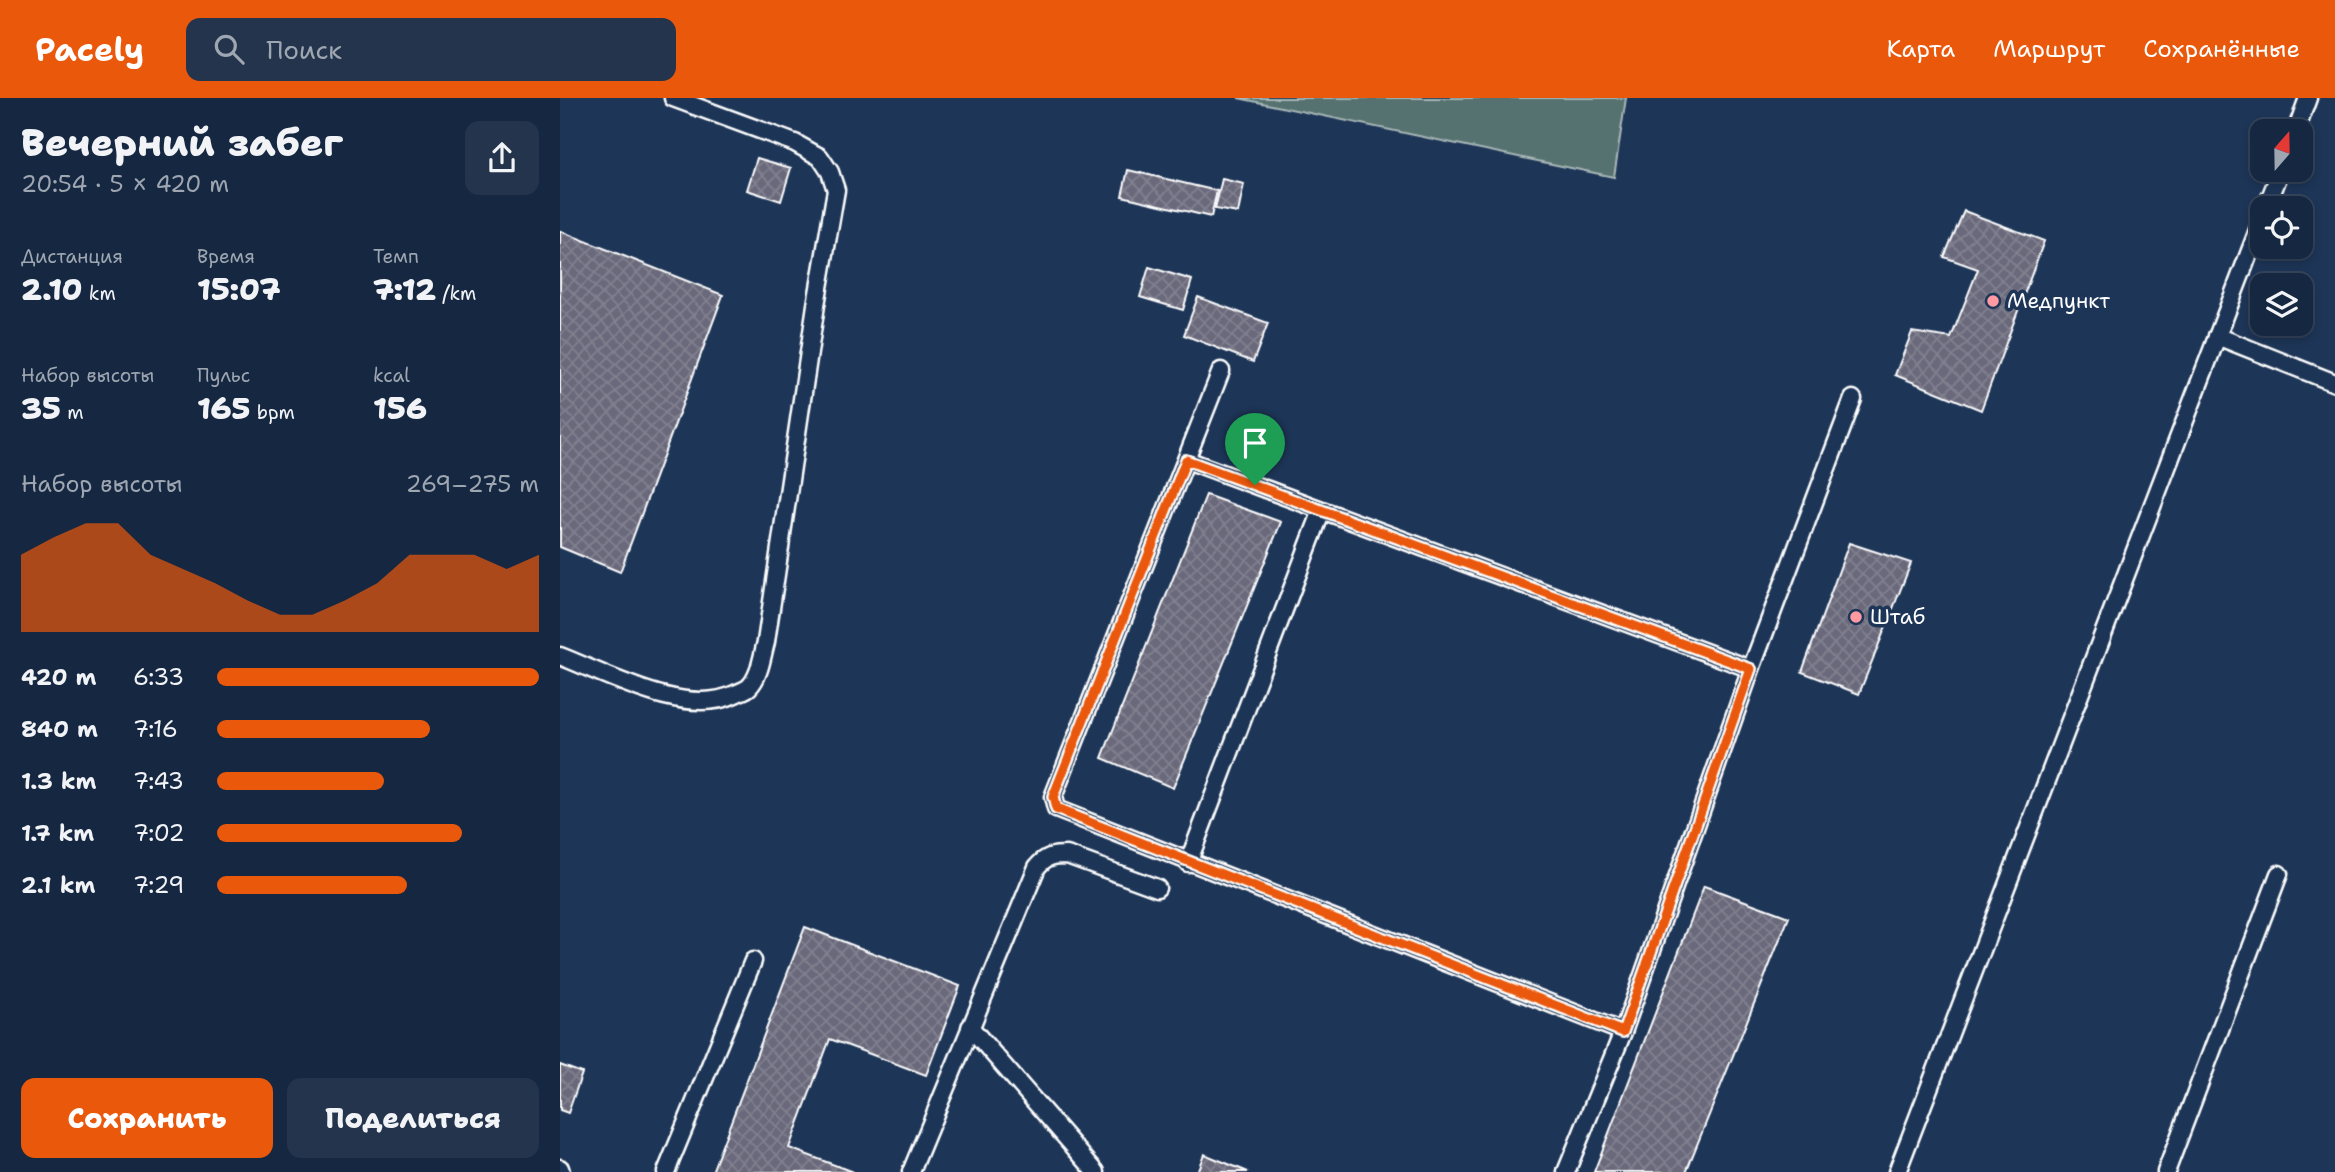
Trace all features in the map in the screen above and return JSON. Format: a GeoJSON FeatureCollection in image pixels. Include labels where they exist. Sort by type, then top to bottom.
{"type":"FeatureCollection","features":[{"type":"Feature","properties":{"kind":"lane"},"geometry":{"type":"LineString","coordinates":[[560,656],[660,696],[698,702],[729,697],[749,687],[760,669],[766,642],[836,190],[830,172],[820,157],[795,143],[673,98]]}},
{"type":"Feature","properties":{"kind":"lane"},"geometry":{"type":"LineString","coordinates":[[2300,119],[2308,98]]}},
{"type":"Feature","properties":{"kind":"lane"},"geometry":{"type":"LineString","coordinates":[[1897,1172],[2250,251]]}},
{"type":"Feature","properties":{"kind":"lane"},"geometry":{"type":"LineString","coordinates":[[2217,336],[2335,383]]}},
{"type":"Feature","properties":{"kind":"lane"},"geometry":{"type":"LineString","coordinates":[[1221,371],[1053,797],[1053,804],[1060,813],[1623,1032]]}},
{"type":"Feature","properties":{"kind":"lane"},"geometry":{"type":"LineString","coordinates":[[1566,1172],[1623,1032],[1751,669],[1853,399]]}},
{"type":"Feature","properties":{"kind":"lane"},"geometry":{"type":"LineString","coordinates":[[1186,460],[1751,669]]}},
{"type":"Feature","properties":{"kind":"lane"},"geometry":{"type":"LineString","coordinates":[[1188,863],[1322,510]]}},
{"type":"Feature","properties":{"kind":"lane"},"geometry":{"type":"LineString","coordinates":[[911,1172],[1037,867],[1044,858],[1066,855],[1157,888]]}},
{"type":"Feature","properties":{"kind":"lane"},"geometry":{"type":"LineString","coordinates":[[2166,1172],[2279,874]]}},
{"type":"Feature","properties":{"kind":"lane"},"geometry":{"type":"LineString","coordinates":[[666,1172],[753,961]]}},
{"type":"Feature","properties":{"kind":"lane"},"geometry":{"type":"LineString","coordinates":[[970,1027],[1096,1172]]}},
{"type":"Feature","properties":{"kind":"green space"},"geometry":{"type":"Polygon","coordinates":[[[1238,98],[1626,98],[1614,177],[1238,98]]]}},
{"type":"Feature","properties":{"kind":"building"},"geometry":{"type":"Polygon","coordinates":[[[757,158],[791,168],[781,201],[747,190],[757,158]]]}},
{"type":"Feature","properties":{"kind":"building"},"geometry":{"type":"Polygon","coordinates":[[[1128,170],[1217,191],[1211,217],[1122,196],[1128,170]]]}},
{"type":"Feature","properties":{"kind":"building"},"geometry":{"type":"Polygon","coordinates":[[[1222,179],[1244,184],[1238,213],[1215,209],[1222,179]]]}},
{"type":"Feature","properties":{"kind":"building","name":"Медпункт"},"geometry":{"type":"Polygon","coordinates":[[[1964,211],[2044,241],[1981,410],[1895,375],[1912,332],[1951,338],[1978,269],[1944,257],[1964,211]]]}},
{"type":"Feature","properties":{"kind":"building"},"geometry":{"type":"Polygon","coordinates":[[[560,231],[723,295],[620,572],[560,547],[560,231]]]}},
{"type":"Feature","properties":{"kind":"building"},"geometry":{"type":"Polygon","coordinates":[[[1149,267],[1192,280],[1183,310],[1140,297],[1149,267]]]}},
{"type":"Feature","properties":{"kind":"building"},"geometry":{"type":"Polygon","coordinates":[[[1198,297],[1268,323],[1253,362],[1184,335],[1198,297]]]}},
{"type":"Feature","properties":{"kind":"building"},"geometry":{"type":"Polygon","coordinates":[[[1206,495],[1281,522],[1173,788],[1102,758],[1206,495]]]}},
{"type":"Feature","properties":{"kind":"building","name":"Штаб"},"geometry":{"type":"Polygon","coordinates":[[[1849,543],[1911,563],[1859,694],[1802,672],[1849,543]]]}},
{"type":"Feature","properties":{"kind":"building"},"geometry":{"type":"Polygon","coordinates":[[[1704,886],[1789,917],[1686,1172],[1594,1172],[1704,886]]]}},
{"type":"Feature","properties":{"kind":"building"},"geometry":{"type":"Polygon","coordinates":[[[805,927],[960,986],[926,1075],[830,1039],[789,1148],[853,1172],[712,1172],[805,927]]]}},
{"type":"Feature","properties":{"kind":"building"},"geometry":{"type":"Polygon","coordinates":[[[560,1065],[582,1073],[568,1113],[560,1110],[560,1065]]]}},
{"type":"Feature","properties":{"kind":"building"},"geometry":{"type":"Polygon","coordinates":[[[1204,1154],[1248,1172],[1197,1172],[1204,1154]]]}},
{"type":"Feature","properties":{"kind":"place","name":"Медпункт"},"geometry":{"type":"Point","coordinates":[1993,301]}},
{"type":"Feature","properties":{"kind":"place","name":"Штаб"},"geometry":{"type":"Point","coordinates":[1856,617]}},
{"type":"Feature","properties":{"kind":"route"},"geometry":{"type":"LineString","coordinates":[[1186,460],[1255,485],[1751,669],[1623,1032],[1060,813],[1056,809],[1053,797],[1186,460]]}}]}
